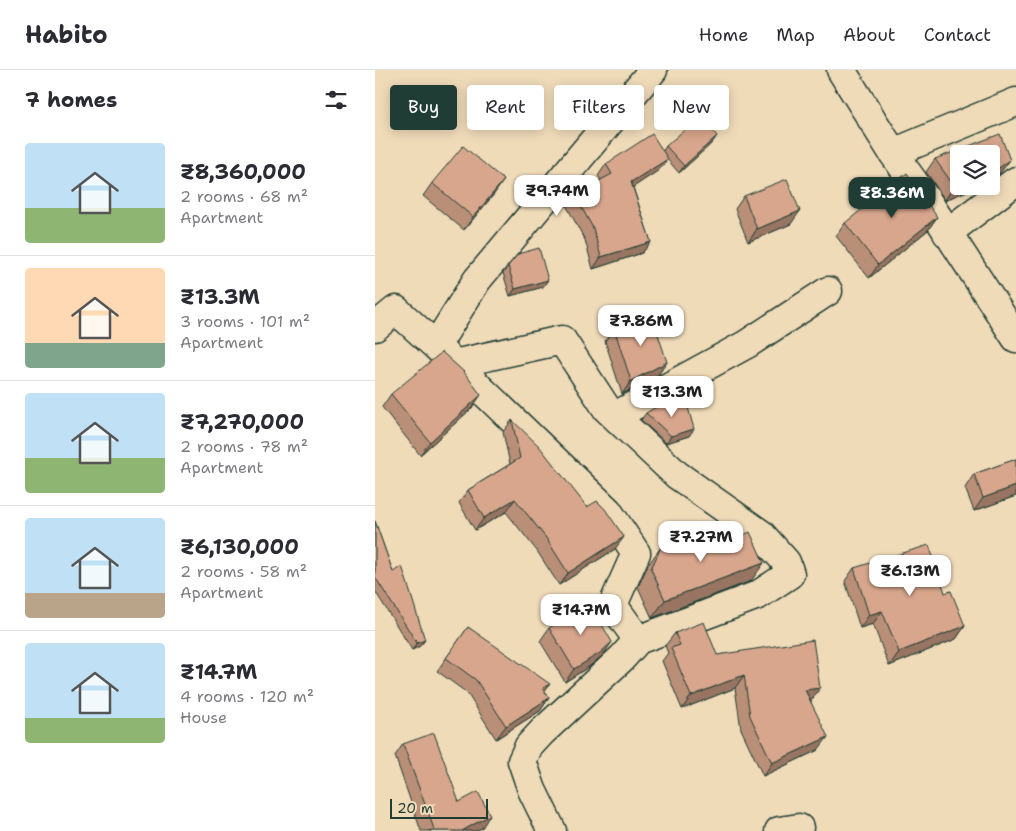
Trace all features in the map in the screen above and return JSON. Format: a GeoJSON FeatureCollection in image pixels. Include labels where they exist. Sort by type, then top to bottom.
{"type":"FeatureCollection","features":[{"type":"Feature","properties":{"kind":"street"},"geometry":{"type":"LineString","coordinates":[[445,355],[477,280],[653,70]]}},
{"type":"Feature","properties":{"kind":"street"},"geometry":{"type":"LineString","coordinates":[[841,70],[893,153],[1016,338]]}},
{"type":"Feature","properties":{"kind":"street"},"geometry":{"type":"LineString","coordinates":[[893,153],[1016,102]]}},
{"type":"Feature","properties":{"kind":"street"},"geometry":{"type":"LineString","coordinates":[[947,233],[1016,181]]}},
{"type":"Feature","properties":{"kind":"street"},"geometry":{"type":"LineString","coordinates":[[615,416],[747,344],[828,291]]}},
{"type":"Feature","properties":{"kind":"street"},"geometry":{"type":"LineString","coordinates":[[375,327],[396,310],[608,511],[636,553],[613,606],[638,640]]}},
{"type":"Feature","properties":{"kind":"street"},"geometry":{"type":"LineString","coordinates":[[445,355],[562,340],[607,409],[677,475],[761,534],[787,562],[791,574],[758,595],[638,640],[622,658],[529,746],[522,761],[532,790],[553,831]]}},
{"type":"Feature","properties":{"kind":"building"},"geometry":{"type":"Polygon","coordinates":[[[684,130],[712,130],[717,136],[684,166],[666,146],[684,130]]]}},
{"type":"Feature","properties":{"kind":"building"},"geometry":{"type":"Polygon","coordinates":[[[652,134],[668,159],[631,182],[651,242],[601,257],[593,228],[574,194],[612,174],[606,164],[652,134]]]}},
{"type":"Feature","properties":{"kind":"building"},"geometry":{"type":"Polygon","coordinates":[[[1000,134],[1010,160],[1000,167],[1000,145],[971,145],[1000,134]]]}},
{"type":"Feature","properties":{"kind":"building"},"geometry":{"type":"Polygon","coordinates":[[[463,146],[504,180],[473,217],[432,183],[463,146]]]}},
{"type":"Feature","properties":{"kind":"building"},"geometry":{"type":"Polygon","coordinates":[[[950,153],[950,180],[935,159],[950,153]]]}},
{"type":"Feature","properties":{"kind":"building"},"geometry":{"type":"Polygon","coordinates":[[[907,173],[937,217],[878,265],[845,223],[907,173]]]}},
{"type":"Feature","properties":{"kind":"building"},"geometry":{"type":"Polygon","coordinates":[[[787,179],[800,211],[757,229],[744,196],[787,179]]]}},
{"type":"Feature","properties":{"kind":"building"},"geometry":{"type":"Polygon","coordinates":[[[539,248],[548,280],[515,289],[508,266],[518,254],[539,248]]]}},
{"type":"Feature","properties":{"kind":"building"},"geometry":{"type":"Polygon","coordinates":[[[652,316],[667,362],[631,381],[614,328],[652,316]]]}},
{"type":"Feature","properties":{"kind":"building"},"geometry":{"type":"Polygon","coordinates":[[[442,352],[464,372],[481,395],[430,442],[391,394],[442,352]]]}},
{"type":"Feature","properties":{"kind":"building"},"geometry":{"type":"Polygon","coordinates":[[[672,398],[675,407],[687,404],[694,429],[671,436],[646,413],[672,398]]]}},
{"type":"Feature","properties":{"kind":"building"},"geometry":{"type":"Polygon","coordinates":[[[512,420],[539,446],[587,507],[597,501],[605,509],[624,537],[568,573],[546,538],[515,499],[484,518],[468,490],[520,458],[512,420]]]}},
{"type":"Feature","properties":{"kind":"building"},"geometry":{"type":"Polygon","coordinates":[[[1016,459],[1016,486],[983,498],[974,474],[1016,459]]]}},
{"type":"Feature","properties":{"kind":"building"},"geometry":{"type":"Polygon","coordinates":[[[375,521],[393,572],[402,566],[425,640],[417,643],[375,577],[375,521]]]}},
{"type":"Feature","properties":{"kind":"building"},"geometry":{"type":"Polygon","coordinates":[[[697,530],[707,552],[750,532],[764,563],[665,600],[651,569],[661,547],[697,530]]]}},
{"type":"Feature","properties":{"kind":"building"},"geometry":{"type":"Polygon","coordinates":[[[929,545],[945,593],[951,591],[965,626],[899,652],[882,611],[869,615],[854,568],[929,545]]]}},
{"type":"Feature","properties":{"kind":"building"},"geometry":{"type":"Polygon","coordinates":[[[589,603],[612,642],[600,653],[574,669],[549,628],[589,603]]]}},
{"type":"Feature","properties":{"kind":"building"},"geometry":{"type":"Polygon","coordinates":[[[704,622],[717,655],[813,640],[820,688],[805,690],[828,737],[772,763],[750,716],[744,675],[691,696],[671,648],[680,645],[675,633],[704,622]]]}},
{"type":"Feature","properties":{"kind":"building"},"geometry":{"type":"Polygon","coordinates":[[[468,627],[550,684],[543,688],[549,698],[506,726],[476,680],[446,658],[468,627]]]}},
{"type":"Feature","properties":{"kind":"building"},"geometry":{"type":"Polygon","coordinates":[[[434,733],[459,802],[478,792],[490,815],[462,831],[429,831],[434,829],[403,744],[434,733]]]}}]}
